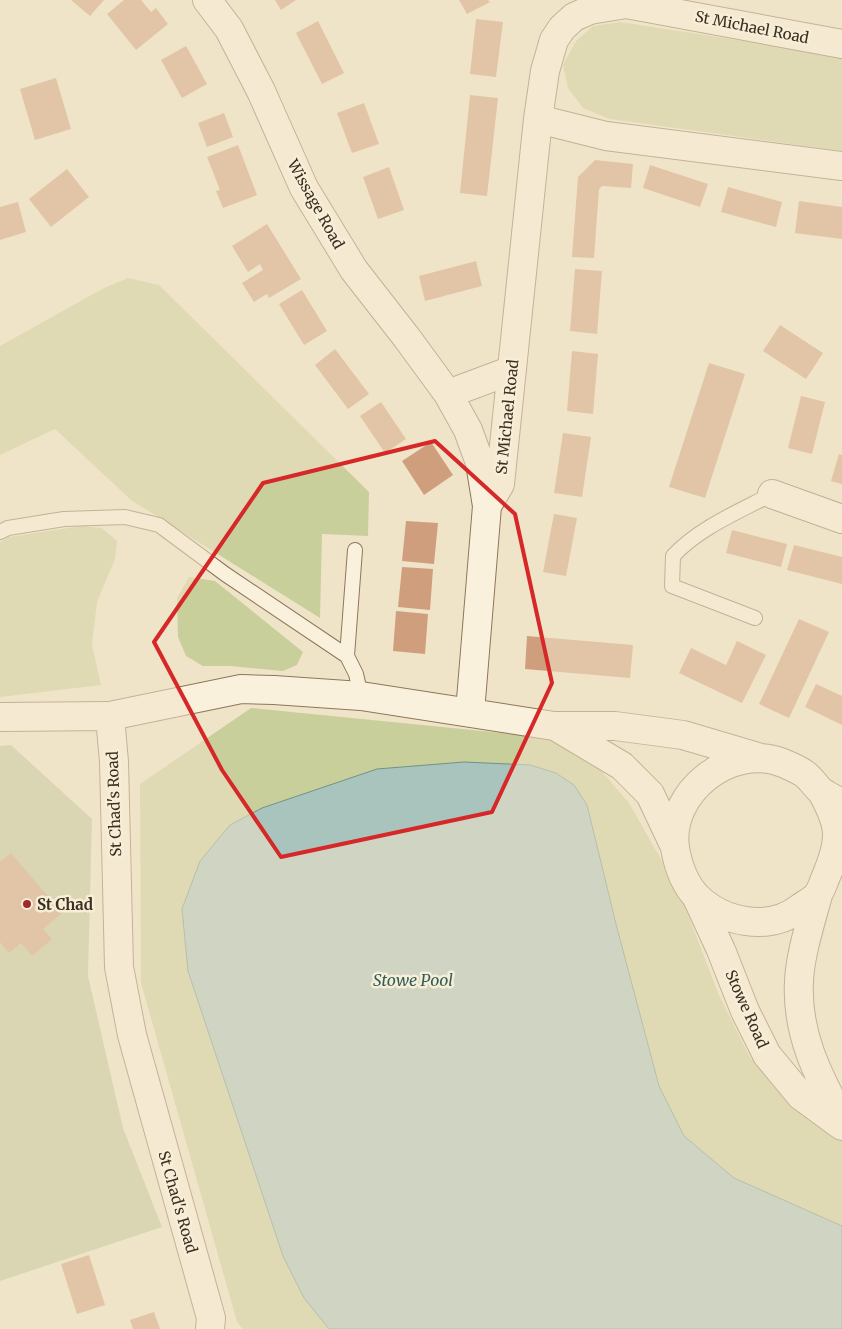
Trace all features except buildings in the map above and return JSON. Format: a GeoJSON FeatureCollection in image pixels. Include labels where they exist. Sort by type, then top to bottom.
{"type":"FeatureCollection","features":[{"type":"Feature","properties":{"kind":"street","name":"Wissage Road"},"geometry":{"type":"LineString","coordinates":[[207,0],[228,29],[261,92],[304,188],[354,270],[408,338],[448,394],[468,430],[480,463],[487,506]]}},
{"type":"Feature","properties":{"kind":"street","name":"St Michael Road"},"geometry":{"type":"LineString","coordinates":[[470,712],[487,506],[500,484],[538,119],[545,71],[554,40],[562,28],[568,8],[590,10],[626,4],[842,44]]}},
{"type":"Feature","properties":{"kind":"street"},"geometry":{"type":"LineString","coordinates":[[538,119],[606,136],[842,166]]}},
{"type":"Feature","properties":{"kind":"street"},"geometry":{"type":"LineString","coordinates":[[448,394],[512,370]]}},
{"type":"Feature","properties":{"kind":"street"},"geometry":{"type":"LineString","coordinates":[[772,494],[842,519]]}},
{"type":"Feature","properties":{"kind":"street"},"geometry":{"type":"LineString","coordinates":[[0,717],[110,716],[241,689],[361,696],[554,726],[614,726],[683,735],[761,758],[782,762],[806,775],[832,797],[839,852],[818,895],[806,939],[798,980],[801,1028],[818,1076],[842,1120]]}},
{"type":"Feature","properties":{"kind":"street","name":"St Chad's Road"},"geometry":{"type":"LineString","coordinates":[[110,716],[114,762],[119,967],[132,1035],[211,1318],[210,1329]]}},
{"type":"Feature","properties":{"kind":"street"},"geometry":{"type":"LineString","coordinates":[[554,726],[622,766],[650,794],[675,847],[682,873],[696,896],[720,914],[739,921],[766,922],[791,915],[818,895]]}},
{"type":"Feature","properties":{"kind":"street"},"geometry":{"type":"LineString","coordinates":[[675,847],[677,821],[686,799],[702,778],[733,762],[761,758]]}},
{"type":"Feature","properties":{"kind":"street","name":"Stowe Road"},"geometry":{"type":"LineString","coordinates":[[696,896],[721,950],[745,1010],[767,1055],[801,1096],[842,1126]]}},
{"type":"Feature","properties":{"kind":"lane"},"geometry":{"type":"LineString","coordinates":[[755,618],[672,586],[673,556],[683,545],[705,530],[772,494]]}},
{"type":"Feature","properties":{"kind":"lane"},"geometry":{"type":"LineString","coordinates":[[0,532],[8,528],[64,520],[125,517],[158,525],[225,574],[347,656],[356,674],[361,696]]}},
{"type":"Feature","properties":{"kind":"lane"},"geometry":{"type":"LineString","coordinates":[[347,656],[354,550]]}},
{"type":"Feature","properties":{"kind":"highlighted area"},"geometry":{"type":"Polygon","coordinates":[[[435,441],[515,514],[552,683],[492,812],[281,857],[222,770],[154,642],[263,483],[435,441]]]}},
{"type":"Feature","properties":{"kind":"green space"},"geometry":{"type":"Polygon","coordinates":[[[620,22],[842,56],[842,151],[610,119],[583,108],[568,88],[563,65],[576,41],[593,26],[620,22]]]}},
{"type":"Feature","properties":{"kind":"green space"},"geometry":{"type":"Polygon","coordinates":[[[128,278],[159,285],[369,492],[368,536],[322,534],[320,618],[131,500],[55,429],[0,455],[0,346],[104,288],[128,278]]]}},
{"type":"Feature","properties":{"kind":"green space"},"geometry":{"type":"Polygon","coordinates":[[[81,526],[102,528],[117,541],[115,559],[97,602],[92,645],[101,685],[0,697],[0,542],[9,537],[81,526]]]}},
{"type":"Feature","properties":{"kind":"green space"},"geometry":{"type":"Polygon","coordinates":[[[189,577],[215,581],[303,652],[297,665],[283,671],[230,666],[203,666],[186,656],[178,637],[177,598],[189,577]]]}},
{"type":"Feature","properties":{"kind":"green space","name":"Stowe Pool"},"geometry":{"type":"Polygon","coordinates":[[[251,708],[553,738],[592,760],[629,803],[679,891],[718,993],[750,1057],[802,1115],[842,1141],[842,1329],[243,1329],[237,1322],[141,983],[140,784],[251,708]]]}},
{"type":"Feature","properties":{"kind":"green space"},"geometry":{"type":"Polygon","coordinates":[[[11,745],[92,819],[88,976],[123,1128],[162,1227],[0,1281],[0,746],[11,745]]]}},
{"type":"Feature","properties":{"kind":"water","name":"Stowe Pool"},"geometry":{"type":"Polygon","coordinates":[[[464,762],[530,765],[556,773],[574,785],[587,805],[659,1086],[684,1136],[734,1178],[842,1226],[842,1329],[329,1329],[304,1298],[283,1256],[188,971],[182,909],[200,861],[230,825],[262,808],[377,769],[464,762]]]}},
{"type":"Feature","properties":{"kind":"place","name":"St Chad"},"geometry":{"type":"Point","coordinates":[27,904]}}]}
